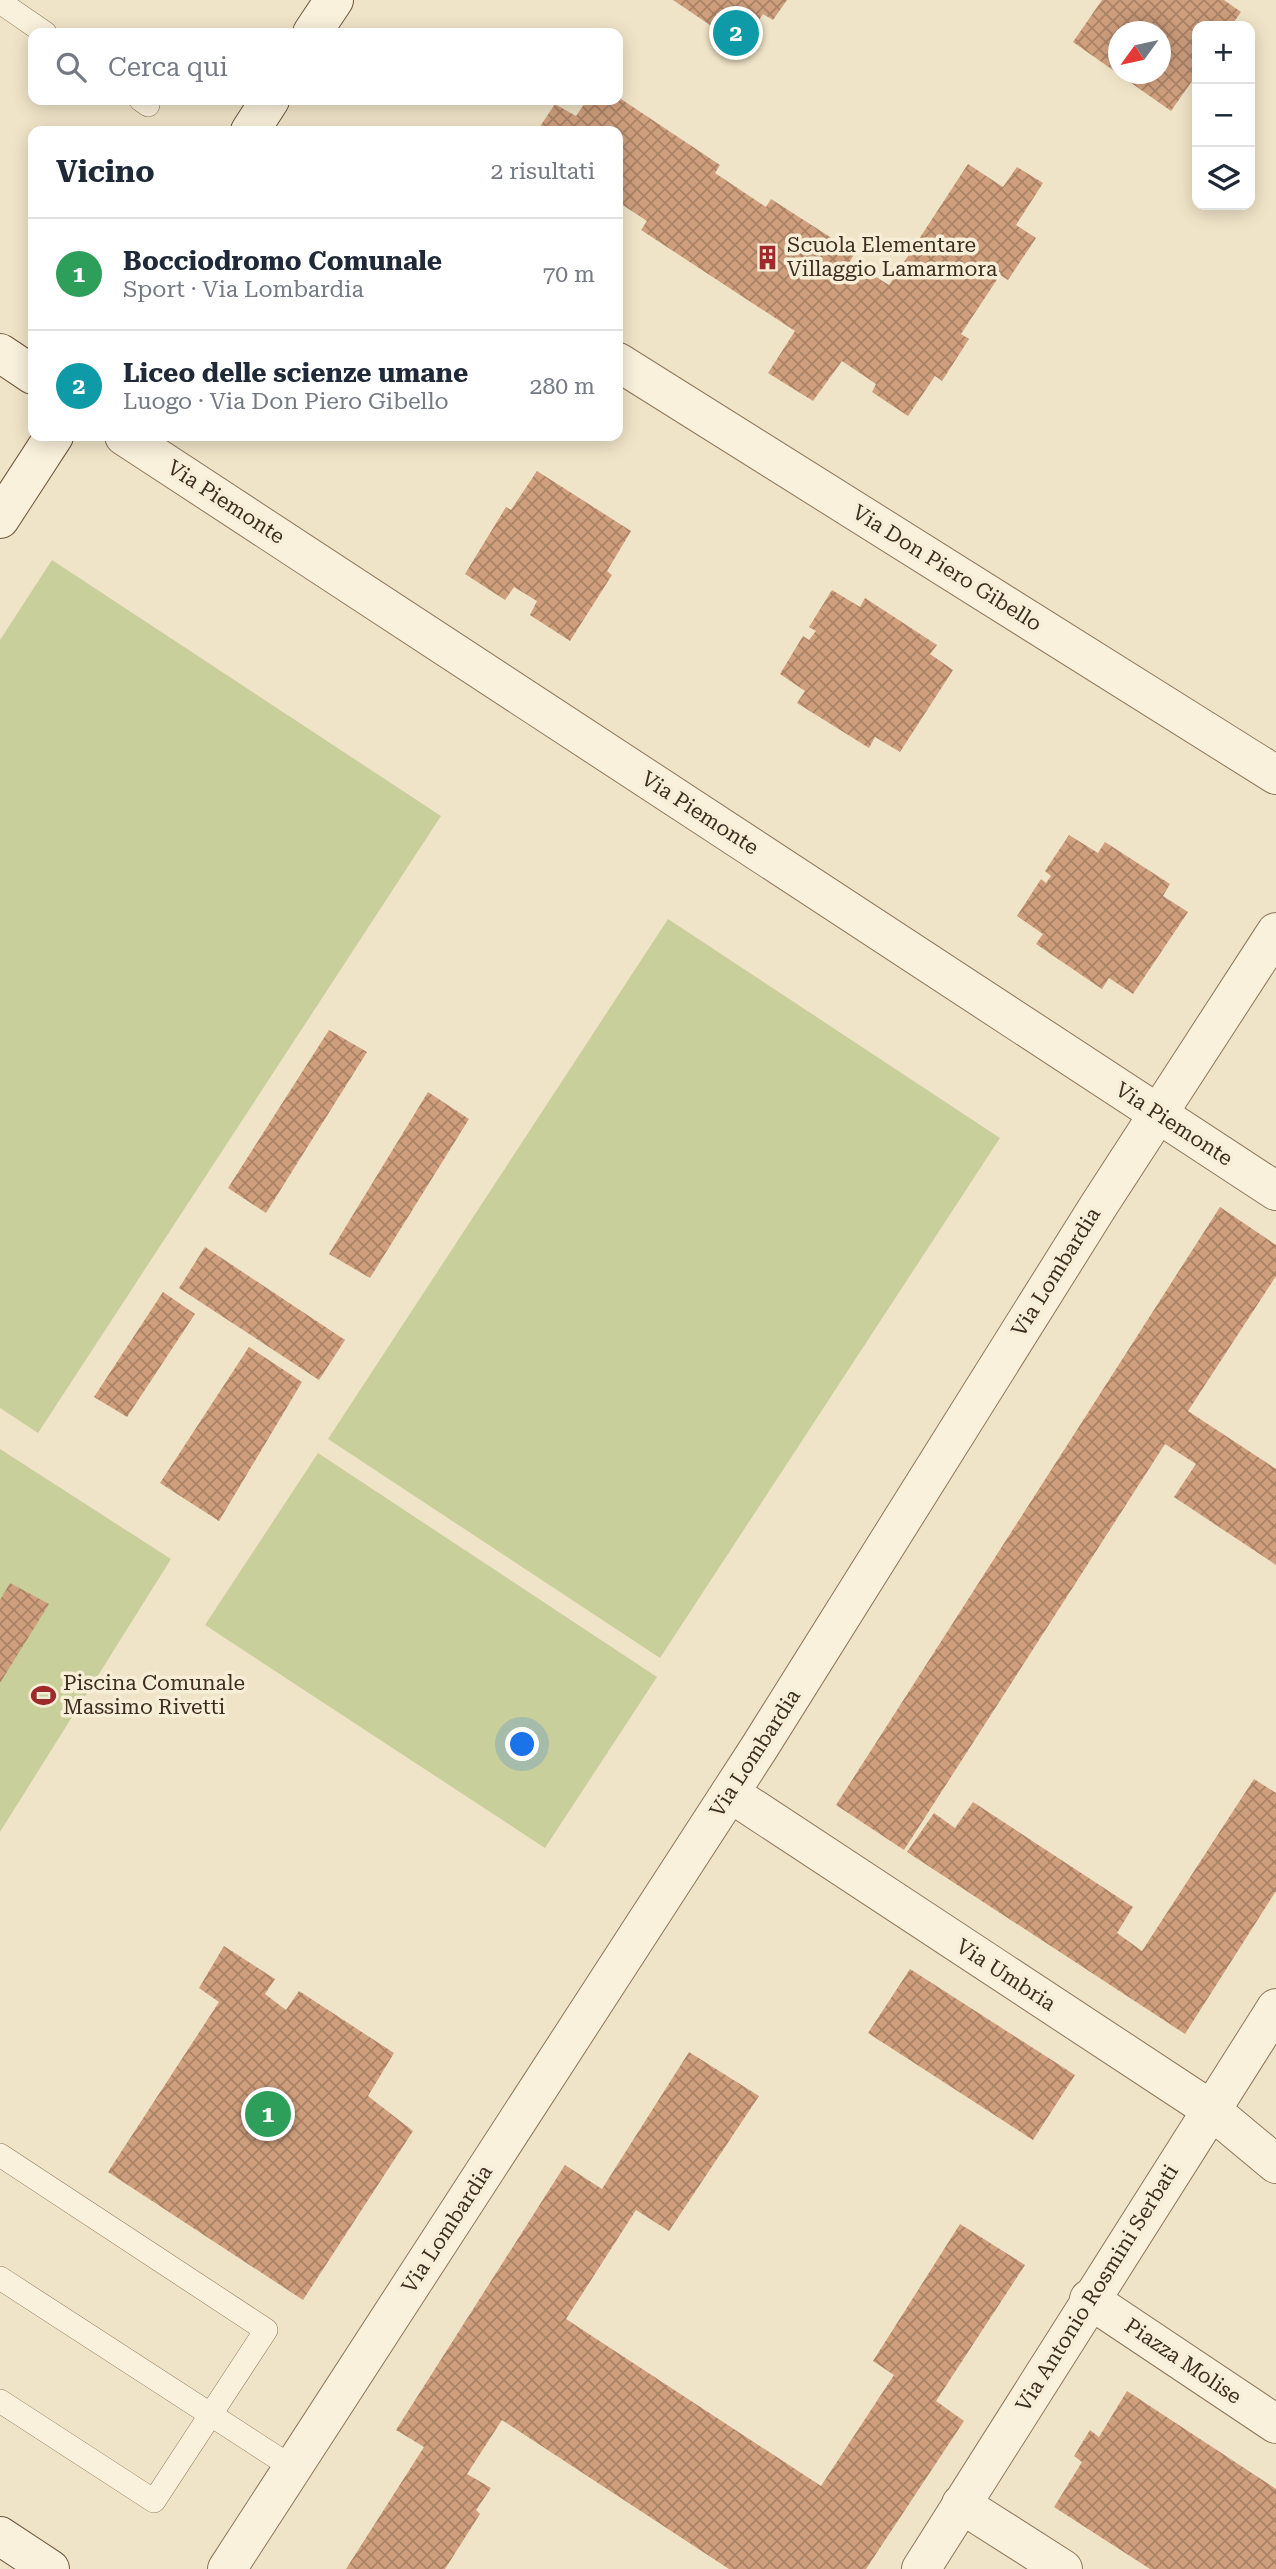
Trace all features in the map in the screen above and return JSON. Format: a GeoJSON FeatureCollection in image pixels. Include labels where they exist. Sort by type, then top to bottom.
{"type":"FeatureCollection","features":[{"type":"Feature","properties":{"kind":"street"},"geometry":{"type":"LineString","coordinates":[[316,28],[334,0]]}},
{"type":"Feature","properties":{"kind":"street"},"geometry":{"type":"LineString","coordinates":[[253,126],[267,105]]}},
{"type":"Feature","properties":{"kind":"street"},"geometry":{"type":"LineString","coordinates":[[0,353],[28,372]]}},
{"type":"Feature","properties":{"kind":"street","name":"Via Don Piero Gibello"},"geometry":{"type":"LineString","coordinates":[[623,365],[1276,775]]}},
{"type":"Feature","properties":{"kind":"street"},"geometry":{"type":"LineString","coordinates":[[0,519],[51,441]]}},
{"type":"Feature","properties":{"kind":"street","name":"Via Piemonte"},"geometry":{"type":"LineString","coordinates":[[132,441],[1276,1191]]}},
{"type":"Feature","properties":{"kind":"street","name":"Via Lombardia"},"geometry":{"type":"LineString","coordinates":[[227,2569],[730,1793],[1157,1113],[1276,932]]}},
{"type":"Feature","properties":{"kind":"street","name":"Via Umbria"},"geometry":{"type":"LineString","coordinates":[[730,1793],[1210,2109],[1276,2164]]}},
{"type":"Feature","properties":{"kind":"street","name":"Via Antonio Rosmini Serbati"},"geometry":{"type":"LineString","coordinates":[[921,2569],[1089,2299],[1276,2008]]}},
{"type":"Feature","properties":{"kind":"street","name":"Piazza Molise"},"geometry":{"type":"LineString","coordinates":[[1089,2299],[1276,2424]]}},
{"type":"Feature","properties":{"kind":"street"},"geometry":{"type":"LineString","coordinates":[[961,2504],[1063,2569]]}},
{"type":"Feature","properties":{"kind":"street"},"geometry":{"type":"LineString","coordinates":[[0,2536],[44,2567]]}},
{"type":"Feature","properties":{"kind":"lane"},"geometry":{"type":"LineString","coordinates":[[0,2],[38,28]]}},
{"type":"Feature","properties":{"kind":"lane"},"geometry":{"type":"LineString","coordinates":[[0,2155],[266,2330],[153,2501],[0,2401]]}},
{"type":"Feature","properties":{"kind":"lane"},"geometry":{"type":"LineString","coordinates":[[0,2278],[293,2468]]}},
{"type":"Feature","properties":{"kind":"green space"},"geometry":{"type":"Polygon","coordinates":[[[52,560],[441,816],[38,1433],[0,1408],[0,640],[52,560]]]}},
{"type":"Feature","properties":{"kind":"green space"},"geometry":{"type":"Polygon","coordinates":[[[668,919],[1000,1138],[660,1658],[328,1439],[668,919]]]}},
{"type":"Feature","properties":{"kind":"green space","name":"Piscina Comunale Massimo Rivetti"},"geometry":{"type":"Polygon","coordinates":[[[0,1449],[171,1559],[0,1832],[0,1449]]]}},
{"type":"Feature","properties":{"kind":"green space"},"geometry":{"type":"Polygon","coordinates":[[[318,1453],[657,1677],[545,1848],[205,1625],[318,1453]]]}},
{"type":"Feature","properties":{"kind":"building"},"geometry":{"type":"Polygon","coordinates":[[[673,0],[787,0],[773,20],[763,14],[741,46],[673,0]]]}},
{"type":"Feature","properties":{"kind":"building"},"geometry":{"type":"Polygon","coordinates":[[[1102,0],[1224,0],[1241,12],[1235,21],[1192,21],[1192,81],[1171,111],[1132,84],[1171,84],[1171,21],[1108,21],[1108,67],[1073,42],[1102,0]]]}},
{"type":"Feature","properties":{"kind":"building","name":"Scuola Elementare Villaggio Lamarmora"},"geometry":{"type":"Polygon","coordinates":[[[623,100],[720,165],[715,173],[766,207],[771,199],[855,253],[850,261],[889,285],[968,164],[1003,187],[1017,167],[1043,183],[1016,225],[1036,238],[1008,280],[1000,275],[961,334],[969,339],[942,381],[935,376],[908,416],[872,392],[876,384],[842,361],[813,401],[768,373],[795,331],[641,230],[647,221],[623,205],[623,126],[540,126],[554,105],[576,116],[584,105],[623,105],[623,100]]]}},
{"type":"Feature","properties":{"kind":"building"},"geometry":{"type":"Polygon","coordinates":[[[537,471],[631,531],[607,571],[612,575],[570,641],[530,615],[537,601],[514,587],[505,600],[465,574],[506,507],[511,510],[537,471]]]}},
{"type":"Feature","properties":{"kind":"building"},"geometry":{"type":"Polygon","coordinates":[[[832,590],[860,607],[865,598],[937,645],[930,654],[953,670],[900,752],[875,737],[869,748],[797,703],[805,691],[780,674],[803,636],[809,640],[816,631],[809,627],[832,590]]]}},
{"type":"Feature","properties":{"kind":"building"},"geometry":{"type":"Polygon","coordinates":[[[1069,835],[1098,853],[1105,842],[1170,884],[1163,896],[1188,912],[1133,994],[1109,978],[1102,989],[1036,944],[1043,934],[1017,916],[1041,879],[1046,883],[1051,876],[1045,871],[1069,835]]]}},
{"type":"Feature","properties":{"kind":"building"},"geometry":{"type":"Polygon","coordinates":[[[329,1030],[367,1052],[266,1213],[228,1188],[329,1030]]]}},
{"type":"Feature","properties":{"kind":"building"},"geometry":{"type":"Polygon","coordinates":[[[428,1092],[469,1119],[370,1278],[329,1254],[428,1092]]]}},
{"type":"Feature","properties":{"kind":"building"},"geometry":{"type":"Polygon","coordinates":[[[1220,1207],[1276,1245],[1276,1276],[1188,1411],[1276,1469],[1276,1565],[1174,1497],[1196,1464],[1165,1444],[904,1850],[836,1805],[1220,1207]]]}},
{"type":"Feature","properties":{"kind":"building"},"geometry":{"type":"Polygon","coordinates":[[[205,1247],[345,1340],[319,1380],[179,1288],[205,1247]]]}},
{"type":"Feature","properties":{"kind":"building"},"geometry":{"type":"Polygon","coordinates":[[[163,1292],[195,1314],[127,1417],[94,1397],[163,1292]]]}},
{"type":"Feature","properties":{"kind":"building"},"geometry":{"type":"Polygon","coordinates":[[[249,1347],[302,1382],[219,1521],[160,1483],[249,1347]]]}},
{"type":"Feature","properties":{"kind":"building"},"geometry":{"type":"Polygon","coordinates":[[[10,1583],[49,1604],[0,1683],[0,1600],[10,1583]]]}},
{"type":"Feature","properties":{"kind":"building"},"geometry":{"type":"Polygon","coordinates":[[[1254,1779],[1276,1793],[1276,1891],[1185,2034],[907,1852],[934,1813],[955,1828],[973,1802],[1133,1907],[1117,1933],[1142,1951],[1254,1779]]]}},
{"type":"Feature","properties":{"kind":"building"},"geometry":{"type":"Polygon","coordinates":[[[224,1946],[275,1979],[265,1994],[286,2010],[299,1991],[394,2053],[368,2096],[413,2131],[303,2300],[108,2172],[219,2002],[199,1988],[224,1946]]]}},
{"type":"Feature","properties":{"kind":"building"},"geometry":{"type":"Polygon","coordinates":[[[910,1969],[1075,2075],[1033,2140],[868,2033],[910,1969]]]}},
{"type":"Feature","properties":{"kind":"building"},"geometry":{"type":"Polygon","coordinates":[[[689,2052],[759,2096],[669,2231],[636,2210],[566,2319],[821,2486],[894,2375],[873,2361],[960,2224],[1025,2265],[936,2401],[964,2421],[866,2569],[729,2569],[502,2420],[467,2474],[491,2488],[476,2510],[480,2514],[445,2569],[346,2569],[424,2447],[396,2430],[565,2165],[602,2189],[689,2052]]]}},
{"type":"Feature","properties":{"kind":"building"},"geometry":{"type":"Polygon","coordinates":[[[1127,2391],[1276,2489],[1276,2569],[1150,2569],[1054,2507],[1082,2462],[1074,2456],[1090,2430],[1099,2437],[1127,2391]]]}},
{"type":"Feature","properties":{"kind":"place","name":"Liceo delle scienze umane"},"geometry":{"type":"Point","coordinates":[736,33]}},
{"type":"Feature","properties":{"kind":"place","name":"Scuola Elementare Villaggio Lamarmora"},"geometry":{"type":"Point","coordinates":[767,257]}},
{"type":"Feature","properties":{"kind":"place","name":"Piscina Comunale Massimo Rivetti"},"geometry":{"type":"Point","coordinates":[43,1695]}},
{"type":"Feature","properties":{"kind":"place","name":"Bocciodromo Comunale"},"geometry":{"type":"Point","coordinates":[268,2114]}}]}
